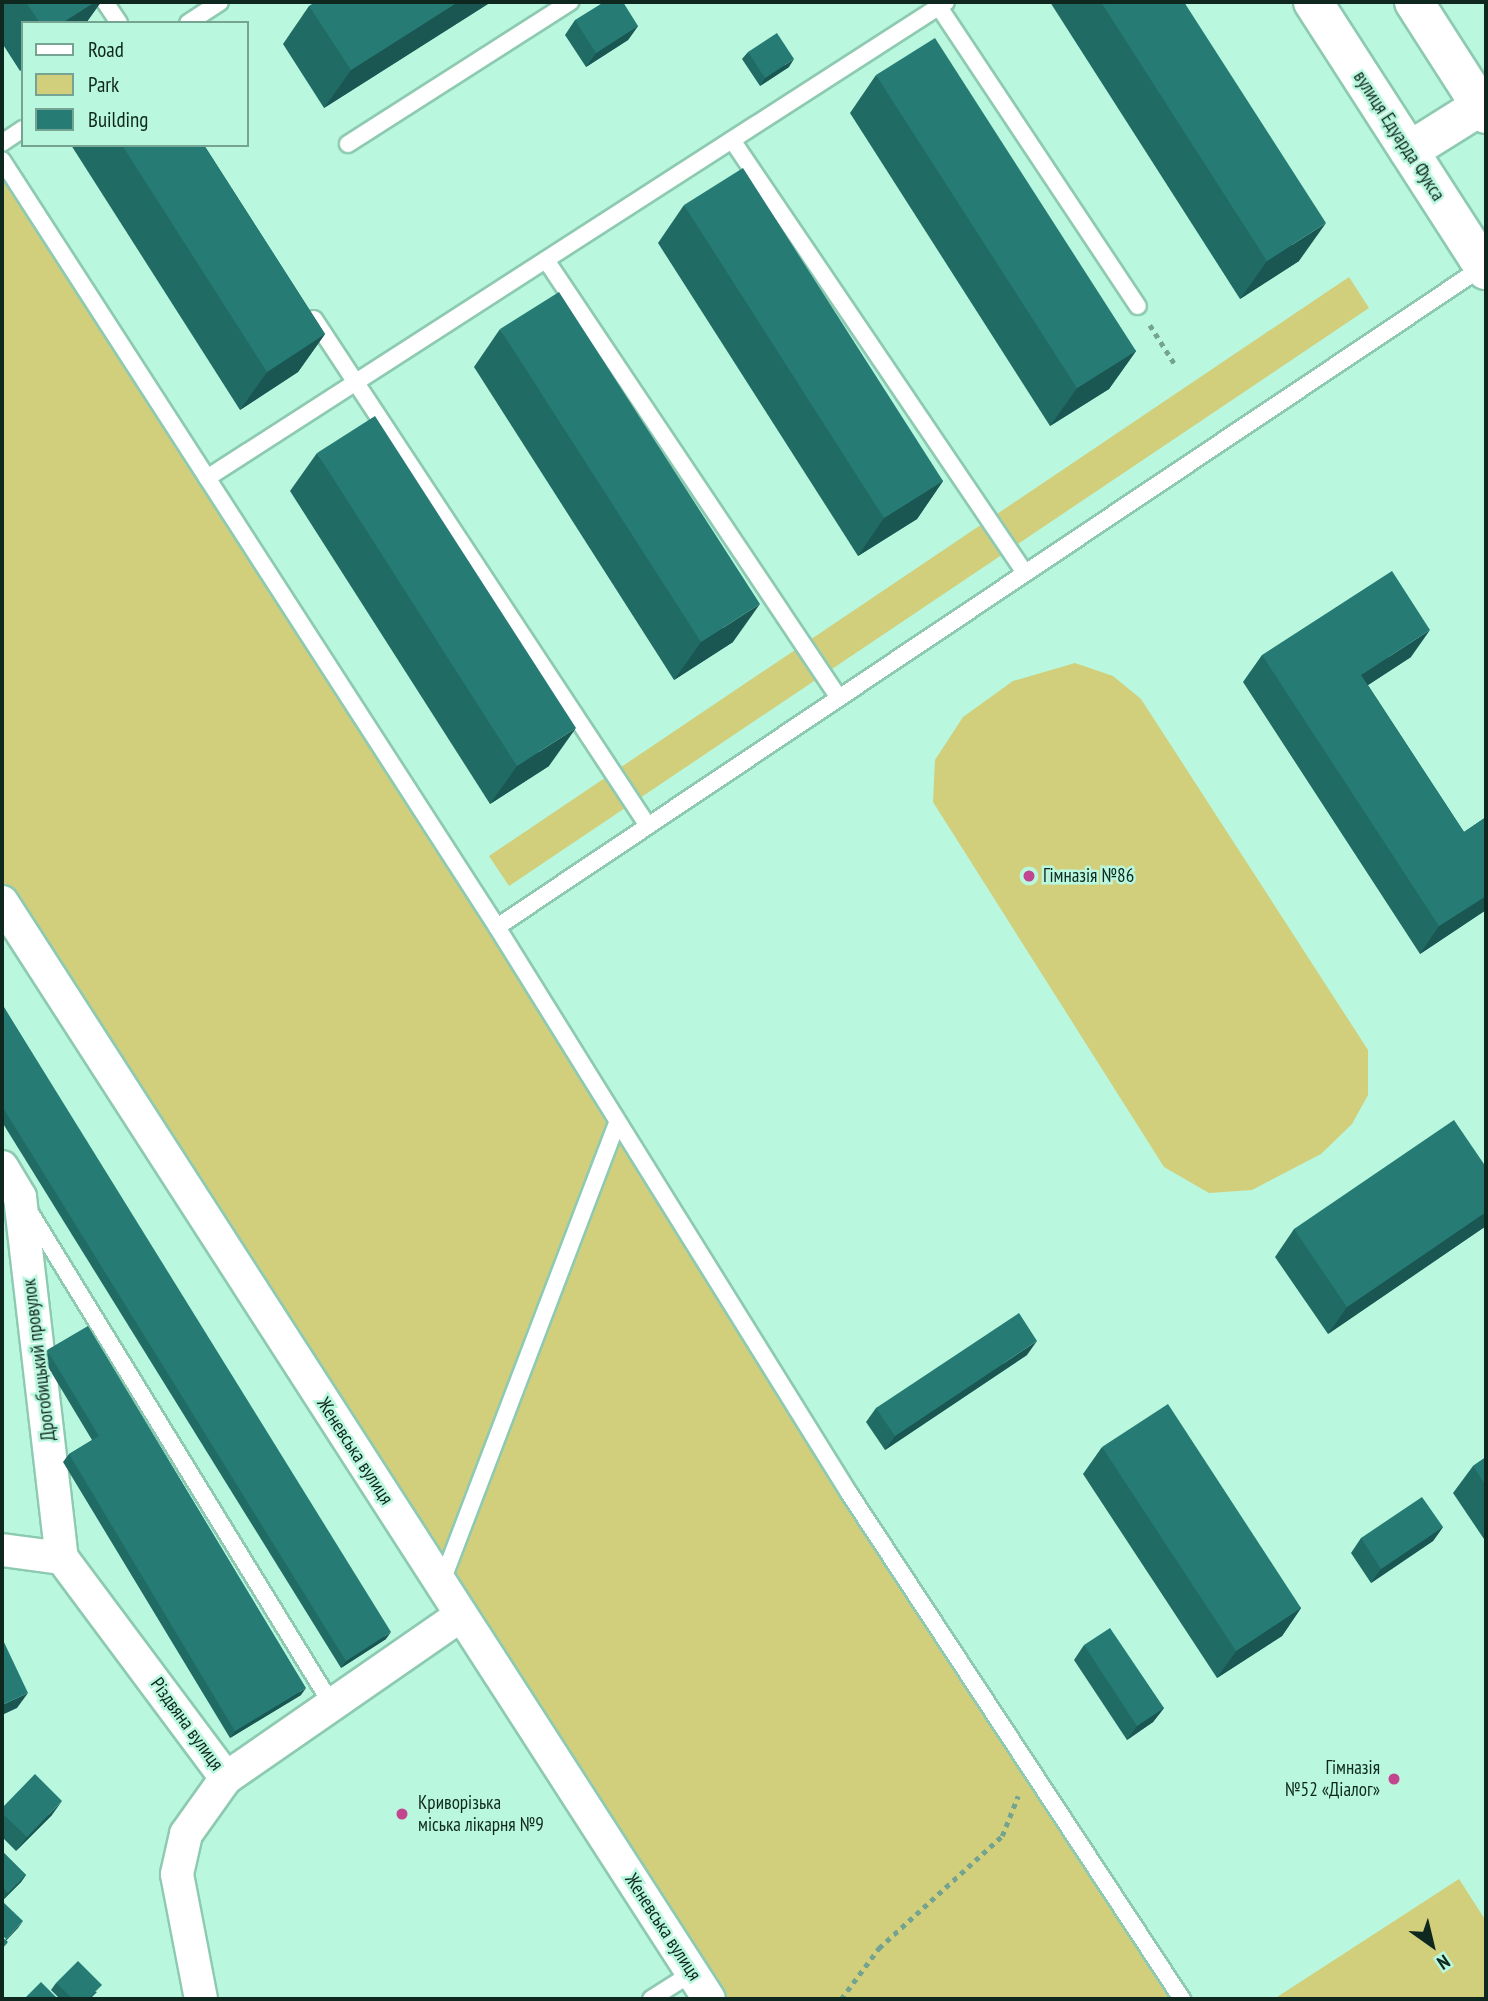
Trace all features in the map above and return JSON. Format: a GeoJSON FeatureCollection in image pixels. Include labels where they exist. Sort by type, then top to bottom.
{"type":"FeatureCollection","features":[{"type":"Feature","properties":{"kind":"main road","name":"вулиця Едуарда Фукса"},"geometry":{"type":"LineString","coordinates":[[1313,2],[1485,268]]}},
{"type":"Feature","properties":{"kind":"main road"},"geometry":{"type":"LineString","coordinates":[[1409,151],[1484,110],[1414,2]]}},
{"type":"Feature","properties":{"kind":"street","name":"Женевська вулиця"},"geometry":{"type":"LineString","coordinates":[[2,902],[709,1999]]}},
{"type":"Feature","properties":{"kind":"street","name":"Дрогобицький провулок"},"geometry":{"type":"LineString","coordinates":[[2,1167],[20,1197],[62,1558]]}},
{"type":"Feature","properties":{"kind":"street"},"geometry":{"type":"LineString","coordinates":[[2,1550],[62,1558]]}},
{"type":"Feature","properties":{"kind":"street","name":"Різдвяна вулиця"},"geometry":{"type":"LineString","coordinates":[[62,1558],[226,1778],[461,1615]]}},
{"type":"Feature","properties":{"kind":"street"},"geometry":{"type":"LineString","coordinates":[[201,1999],[177,1874],[186,1834],[226,1778]]}},
{"type":"Feature","properties":{"kind":"lane"},"geometry":{"type":"LineString","coordinates":[[105,2],[118,21]]}},
{"type":"Feature","properties":{"kind":"lane"},"geometry":{"type":"LineString","coordinates":[[191,21],[220,2]]}},
{"type":"Feature","properties":{"kind":"lane"},"geometry":{"type":"LineString","coordinates":[[348,144],[570,2]]}},
{"type":"Feature","properties":{"kind":"lane"},"geometry":{"type":"LineString","coordinates":[[207,478],[943,4],[1138,306]]}},
{"type":"Feature","properties":{"kind":"lane"},"geometry":{"type":"LineString","coordinates":[[2,143],[21,130]]}},
{"type":"Feature","properties":{"kind":"lane"},"geometry":{"type":"LineString","coordinates":[[732,140],[1025,573]]}},
{"type":"Feature","properties":{"kind":"lane"},"geometry":{"type":"LineString","coordinates":[[2,160],[497,927],[849,1493],[1182,1999]]}},
{"type":"Feature","properties":{"kind":"lane"},"geometry":{"type":"LineString","coordinates":[[546,260],[839,698]]}},
{"type":"Feature","properties":{"kind":"lane"},"geometry":{"type":"LineString","coordinates":[[497,927],[1485,268]]}},
{"type":"Feature","properties":{"kind":"lane"},"geometry":{"type":"LineString","coordinates":[[303,303],[648,826]]}},
{"type":"Feature","properties":{"kind":"lane"},"geometry":{"type":"LineString","coordinates":[[441,1584],[617,1122]]}},
{"type":"Feature","properties":{"kind":"lane"},"geometry":{"type":"LineString","coordinates":[[20,1197],[331,1703]]}},
{"type":"Feature","properties":{"kind":"lane"},"geometry":{"type":"LineString","coordinates":[[651,1999],[692,1972]]}},
{"type":"Feature","properties":{"kind":"path"},"geometry":{"type":"LineString","coordinates":[[1138,306],[1177,366]]}},
{"type":"Feature","properties":{"kind":"path"},"geometry":{"type":"LineString","coordinates":[[841,1999],[879,1948],[1002,1836],[1014,1802],[1035,1773]]}},
{"type":"Feature","properties":{"kind":"green space"},"geometry":{"type":"Polygon","coordinates":[[[2,160],[1182,1999],[709,1999],[2,902],[2,160]]]}},
{"type":"Feature","properties":{"kind":"green space"},"geometry":{"type":"Polygon","coordinates":[[[1349,277],[1369,308],[509,886],[489,856],[1349,277]]]}},
{"type":"Feature","properties":{"kind":"green space"},"geometry":{"type":"Polygon","coordinates":[[[1075,663],[1113,676],[1141,699],[1368,1050],[1368,1095],[1352,1124],[1321,1154],[1252,1190],[1209,1193],[1164,1167],[933,802],[935,760],[963,717],[1013,681],[1075,663]]]}},
{"type":"Feature","properties":{"kind":"green space"},"geometry":{"type":"Polygon","coordinates":[[[1459,1879],[1486,1921],[1486,1999],[1274,1999],[1459,1879]]]}},
{"type":"Feature","properties":{"kind":"building"},"geometry":{"type":"Polygon","coordinates":[[[26,2],[95,2],[65,21],[39,21],[26,2]]]}},
{"type":"Feature","properties":{"kind":"building"},"geometry":{"type":"Polygon","coordinates":[[[315,2],[458,2],[351,70],[309,6],[315,2]]]}},
{"type":"Feature","properties":{"kind":"building"},"geometry":{"type":"Polygon","coordinates":[[[604,2],[623,2],[638,26],[596,53],[575,20],[604,2]]]}},
{"type":"Feature","properties":{"kind":"building"},"geometry":{"type":"Polygon","coordinates":[[[1101,2],[1184,2],[1326,223],[1267,261],[1101,2]]]}},
{"type":"Feature","properties":{"kind":"building"},"geometry":{"type":"Polygon","coordinates":[[[777,33],[794,59],[765,78],[748,52],[777,33]]]}},
{"type":"Feature","properties":{"kind":"building"},"geometry":{"type":"Polygon","coordinates":[[[935,38],[1136,351],[1077,388],[876,75],[935,38]]]}},
{"type":"Feature","properties":{"kind":"building"},"geometry":{"type":"Polygon","coordinates":[[[123,147],[205,147],[325,334],[267,372],[123,147]]]}},
{"type":"Feature","properties":{"kind":"building"},"geometry":{"type":"Polygon","coordinates":[[[743,168],[943,481],[884,518],[684,205],[743,168]]]}},
{"type":"Feature","properties":{"kind":"building"},"geometry":{"type":"Polygon","coordinates":[[[559,292],[760,604],[701,642],[500,329],[559,292]]]}},
{"type":"Feature","properties":{"kind":"building"},"geometry":{"type":"Polygon","coordinates":[[[375,416],[576,728],[517,766],[317,453],[375,416]]]}},
{"type":"Feature","properties":{"kind":"building"},"geometry":{"type":"Polygon","coordinates":[[[1392,571],[1430,630],[1361,675],[1464,832],[1486,817],[1486,896],[1439,926],[1262,655],[1392,571]]]}},
{"type":"Feature","properties":{"kind":"building"},"geometry":{"type":"Polygon","coordinates":[[[2,1004],[391,1632],[346,1661],[2,1106],[2,1004]]]}},
{"type":"Feature","properties":{"kind":"building"},"geometry":{"type":"Polygon","coordinates":[[[1454,1120],[1486,1167],[1486,1212],[1347,1307],[1294,1229],[1454,1120]]]}},
{"type":"Feature","properties":{"kind":"building"},"geometry":{"type":"Polygon","coordinates":[[[1019,1313],[1037,1341],[895,1436],[876,1408],[1019,1313]]]}},
{"type":"Feature","properties":{"kind":"building"},"geometry":{"type":"Polygon","coordinates":[[[88,1326],[306,1688],[235,1731],[69,1454],[99,1436],[47,1350],[88,1326]]]}},
{"type":"Feature","properties":{"kind":"building"},"geometry":{"type":"Polygon","coordinates":[[[1168,1404],[1301,1608],[1236,1651],[1102,1447],[1168,1404]]]}},
{"type":"Feature","properties":{"kind":"building"},"geometry":{"type":"Polygon","coordinates":[[[1486,1457],[1486,1486],[1473,1466],[1486,1457]]]}},
{"type":"Feature","properties":{"kind":"building"},"geometry":{"type":"Polygon","coordinates":[[[1422,1497],[1443,1527],[1381,1569],[1361,1538],[1422,1497]]]}},
{"type":"Feature","properties":{"kind":"building"},"geometry":{"type":"Polygon","coordinates":[[[1110,1628],[1164,1708],[1137,1726],[1084,1645],[1110,1628]]]}},
{"type":"Feature","properties":{"kind":"building"},"geometry":{"type":"Polygon","coordinates":[[[2,1638],[28,1693],[2,1705],[2,1638]]]}},
{"type":"Feature","properties":{"kind":"building"},"geometry":{"type":"Polygon","coordinates":[[[35,1774],[62,1801],[27,1837],[2,1813],[2,1808],[35,1774]]]}},
{"type":"Feature","properties":{"kind":"building"},"geometry":{"type":"Polygon","coordinates":[[[2,1851],[26,1875],[8,1893],[2,1887],[2,1851]]]}},
{"type":"Feature","properties":{"kind":"building"},"geometry":{"type":"Polygon","coordinates":[[[2,1901],[23,1921],[6,1939],[2,1935],[2,1901]]]}},
{"type":"Feature","properties":{"kind":"building"},"geometry":{"type":"Polygon","coordinates":[[[2,1937],[8,1942],[2,1949],[2,1937]]]}},
{"type":"Feature","properties":{"kind":"building"},"geometry":{"type":"Polygon","coordinates":[[[78,1961],[102,1985],[88,1999],[73,1999],[56,1983],[78,1961]]]}},
{"type":"Feature","properties":{"kind":"building"},"geometry":{"type":"Polygon","coordinates":[[[41,1982],[58,1999],[24,1999],[41,1982]]]}},
{"type":"Feature","properties":{"kind":"place","name":"Гімназія №86"},"geometry":{"type":"Point","coordinates":[1029,876]}},
{"type":"Feature","properties":{"kind":"place","name":"Гімназія №52 «Діалог»"},"geometry":{"type":"Point","coordinates":[1394,1779]}},
{"type":"Feature","properties":{"kind":"place","name":"Криворізька міська лікарня №9"},"geometry":{"type":"Point","coordinates":[402,1814]}}]}
